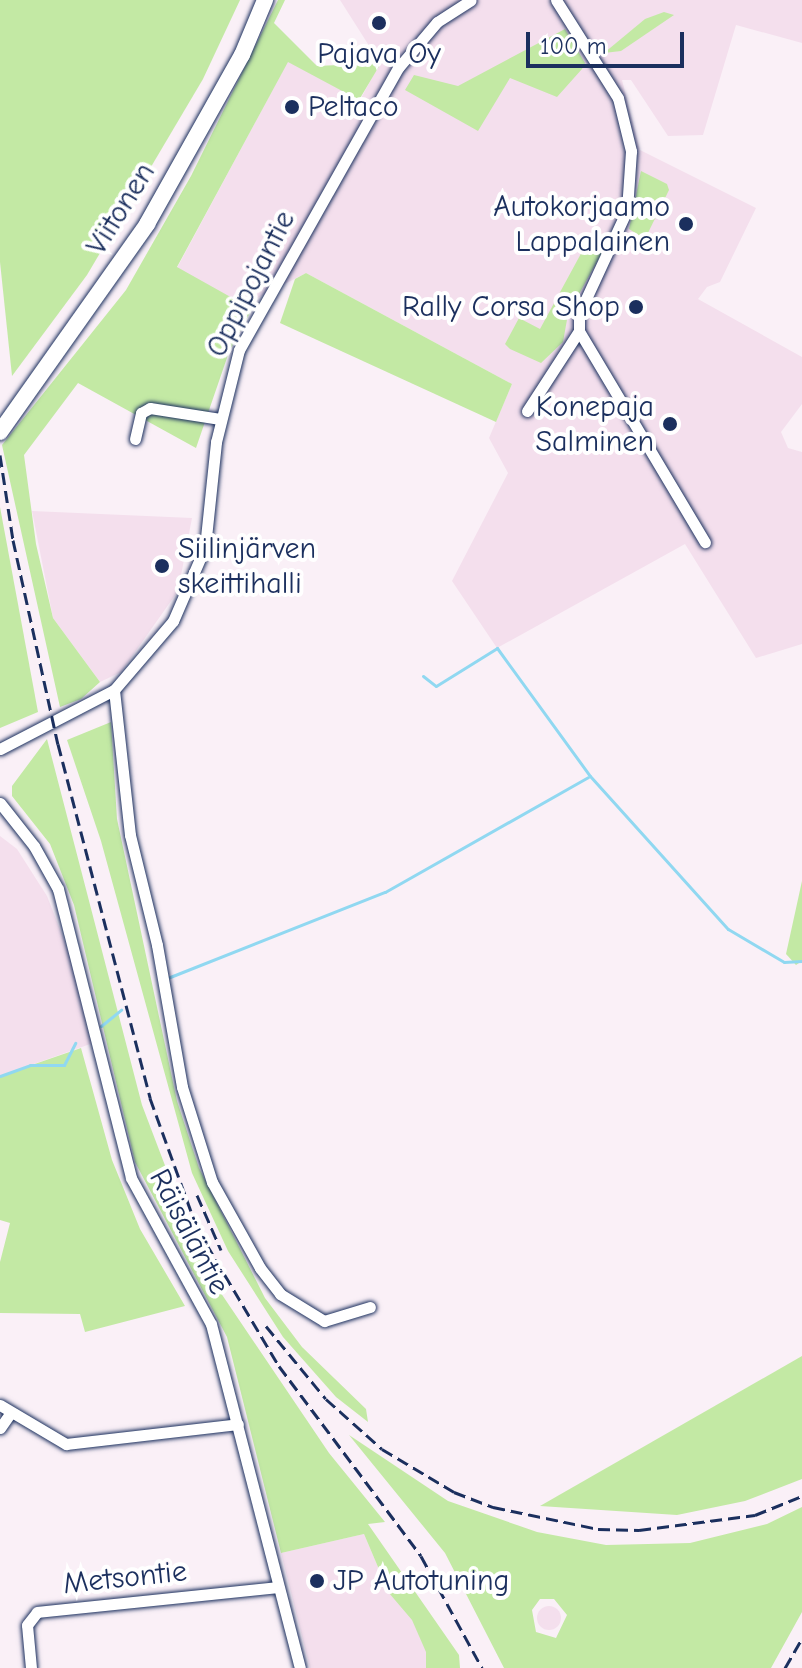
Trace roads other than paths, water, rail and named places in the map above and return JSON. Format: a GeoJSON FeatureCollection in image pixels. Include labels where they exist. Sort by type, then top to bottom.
{"type":"FeatureCollection","features":[{"type":"Feature","properties":{"kind":"highway","name":"Viitonen"},"geometry":{"type":"LineString","coordinates":[[0,432],[176,176],[242,55],[265,0]]}},
{"type":"Feature","properties":{"kind":"street","name":"Oppipojantie"},"geometry":{"type":"LineString","coordinates":[[5,745],[68,718],[114,690],[150,654],[191,586],[210,518],[220,419],[239,350],[398,68],[437,22],[471,0]]}},
{"type":"Feature","properties":{"kind":"street"},"geometry":{"type":"LineString","coordinates":[[556,0],[618,98],[631,151],[627,210],[579,314],[579,331],[705,542]]}},
{"type":"Feature","properties":{"kind":"street"},"geometry":{"type":"LineString","coordinates":[[527,411],[579,331]]}},
{"type":"Feature","properties":{"kind":"street"},"geometry":{"type":"LineString","coordinates":[[135,439],[141,413],[150,408],[220,419]]}},
{"type":"Feature","properties":{"kind":"street"},"geometry":{"type":"LineString","coordinates":[[114,690],[130,835],[182,1087],[212,1182],[238,1233],[280,1294],[324,1321],[370,1307]]}},
{"type":"Feature","properties":{"kind":"street"},"geometry":{"type":"LineString","coordinates":[[0,758],[5,745]]}},
{"type":"Feature","properties":{"kind":"street","name":"Räisäläntie"},"geometry":{"type":"LineString","coordinates":[[0,803],[58,889],[131,1178],[211,1324],[300,1668]]}},
{"type":"Feature","properties":{"kind":"street"},"geometry":{"type":"LineString","coordinates":[[0,816],[18,829]]}},
{"type":"Feature","properties":{"kind":"street"},"geometry":{"type":"LineString","coordinates":[[0,1428],[5,1409],[66,1444],[238,1424]]}},
{"type":"Feature","properties":{"kind":"street","name":"Metsontie"},"geometry":{"type":"LineString","coordinates":[[31,1668],[27,1625],[39,1612],[278,1587]]}},
{"type":"Feature","properties":{"kind":"waterway"},"geometry":{"type":"LineString","coordinates":[[423,676],[436,686],[497,648],[590,776],[728,929],[784,962],[802,961]]}},
{"type":"Feature","properties":{"kind":"waterway"},"geometry":{"type":"LineString","coordinates":[[170,977],[385,892],[588,777]]}},
{"type":"Feature","properties":{"kind":"waterway"},"geometry":{"type":"LineString","coordinates":[[101,1026],[121,1010]]}},
{"type":"Feature","properties":{"kind":"waterway"},"geometry":{"type":"LineString","coordinates":[[0,1076],[30,1065],[64,1065],[75,1043]]}},
{"type":"Feature","properties":{"kind":"railway"},"geometry":{"type":"LineString","coordinates":[[0,455],[13,540],[58,744],[150,1098],[197,1228],[279,1366],[421,1556],[482,1668]]}},
{"type":"Feature","properties":{"kind":"railway"},"geometry":{"type":"LineString","coordinates":[[197,1195],[221,1250]]}},
{"type":"Feature","properties":{"kind":"railway"},"geometry":{"type":"LineString","coordinates":[[266,1326],[326,1399],[382,1449],[454,1492],[493,1507],[598,1529],[639,1530],[755,1515],[802,1496]]}},
{"type":"Feature","properties":{"kind":"railway"},"geometry":{"type":"LineString","coordinates":[[785,1668],[802,1638]]}},
{"type":"Feature","properties":{"kind":"place","name":"Pajava Oy"},"geometry":{"type":"Point","coordinates":[379,23]}},
{"type":"Feature","properties":{"kind":"place","name":"Peltaco"},"geometry":{"type":"Point","coordinates":[292,107]}},
{"type":"Feature","properties":{"kind":"place","name":"Autokorjaamo Lappalainen"},"geometry":{"type":"Point","coordinates":[686,224]}},
{"type":"Feature","properties":{"kind":"place","name":"Rally Corsa Shop"},"geometry":{"type":"Point","coordinates":[636,307]}},
{"type":"Feature","properties":{"kind":"place","name":"Konepaja Salminen"},"geometry":{"type":"Point","coordinates":[670,424]}},
{"type":"Feature","properties":{"kind":"place","name":"Siilinjärven skeittihalli"},"geometry":{"type":"Point","coordinates":[162,566]}},
{"type":"Feature","properties":{"kind":"place","name":"JP Autotuning"},"geometry":{"type":"Point","coordinates":[317,1581]}}]}
